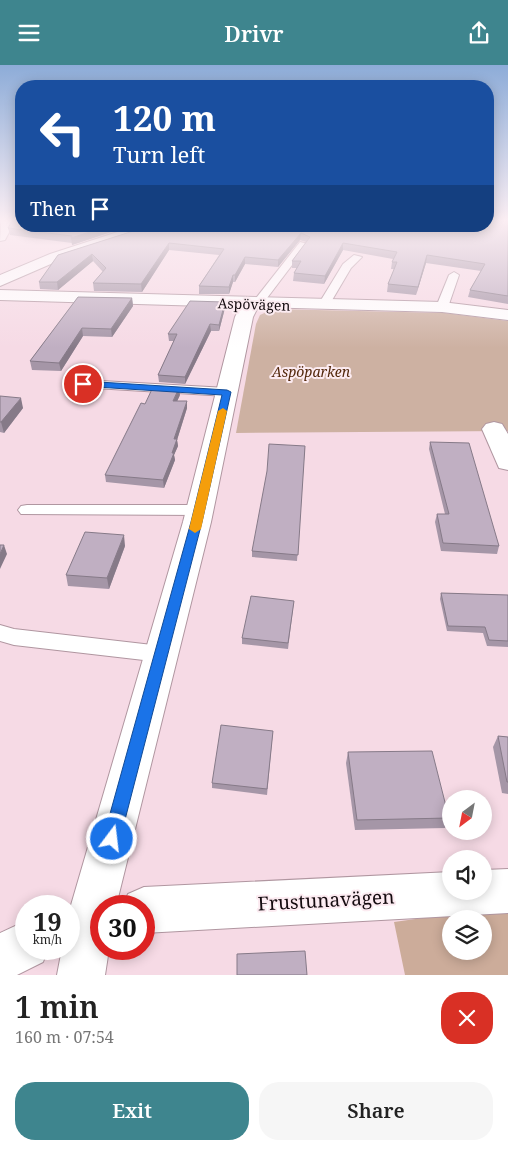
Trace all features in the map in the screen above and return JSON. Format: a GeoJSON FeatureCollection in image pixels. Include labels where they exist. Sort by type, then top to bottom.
{"type":"FeatureCollection","features":[{"type":"Feature","properties":{"kind":"street"},"geometry":{"type":"LineString","coordinates":[[0,281],[40,263]]}},
{"type":"Feature","properties":{"kind":"street"},"geometry":{"type":"LineString","coordinates":[[0,266],[23,271]]}},
{"type":"Feature","properties":{"kind":"street","name":"Aspövägen"},"geometry":{"type":"LineString","coordinates":[[0,295],[254,304],[442,307],[471,309],[508,315]]}},
{"type":"Feature","properties":{"kind":"street"},"geometry":{"type":"LineString","coordinates":[[81,975],[87,916],[200,510],[244,317],[254,304]]}},
{"type":"Feature","properties":{"kind":"street"},"geometry":{"type":"LineString","coordinates":[[494,429],[508,463]]}},
{"type":"Feature","properties":{"kind":"street","name":"Frustunavägen"},"geometry":{"type":"LineString","coordinates":[[155,909],[508,891]]}},
{"type":"Feature","properties":{"kind":"street"},"geometry":{"type":"LineString","coordinates":[[0,958],[15,950]]}},
{"type":"Feature","properties":{"kind":"lane"},"geometry":{"type":"LineString","coordinates":[[254,304],[288,263]]}},
{"type":"Feature","properties":{"kind":"lane"},"geometry":{"type":"LineString","coordinates":[[324,305],[350,263]]}},
{"type":"Feature","properties":{"kind":"lane"},"geometry":{"type":"LineString","coordinates":[[442,307],[454,275]]}},
{"type":"Feature","properties":{"kind":"lane"},"geometry":{"type":"LineString","coordinates":[[83,384],[227,392]]}},
{"type":"Feature","properties":{"kind":"lane"},"geometry":{"type":"LineString","coordinates":[[27,510],[200,510]]}},
{"type":"Feature","properties":{"kind":"lane"},"geometry":{"type":"LineString","coordinates":[[0,633],[14,637],[161,654]]}},
{"type":"Feature","properties":{"kind":"green space","name":"Aspöparken"},"geometry":{"type":"Polygon","coordinates":[[[273,309],[445,313],[508,321],[508,431],[236,433],[256,324],[260,315],[273,309]]]}},
{"type":"Feature","properties":{"kind":"shaded area"},"geometry":{"type":"Polygon","coordinates":[[[508,906],[508,975],[405,975],[394,922],[442,915],[442,960],[492,960],[492,910],[480,910],[508,906]]]}},
{"type":"Feature","properties":{"kind":"building"},"geometry":{"type":"Polygon","coordinates":[[[52,263],[80,263],[57,282],[39,282],[52,263]]]}},
{"type":"Feature","properties":{"kind":"building"},"geometry":{"type":"Polygon","coordinates":[[[101,263],[155,263],[141,284],[93,283],[106,268],[101,263]]]}},
{"type":"Feature","properties":{"kind":"building"},"geometry":{"type":"Polygon","coordinates":[[[214,263],[241,263],[235,275],[233,275],[229,287],[199,286],[214,263]]]}},
{"type":"Feature","properties":{"kind":"building"},"geometry":{"type":"Polygon","coordinates":[[[300,263],[332,263],[325,276],[294,273],[300,263]]]}},
{"type":"Feature","properties":{"kind":"building"},"geometry":{"type":"Polygon","coordinates":[[[396,263],[425,263],[418,287],[388,284],[396,263]]]}},
{"type":"Feature","properties":{"kind":"building"},"geometry":{"type":"Polygon","coordinates":[[[482,263],[508,263],[508,296],[470,290],[485,264],[482,263]]]}},
{"type":"Feature","properties":{"kind":"building"},"geometry":{"type":"Polygon","coordinates":[[[78,297],[132,298],[111,329],[82,328],[59,363],[30,361],[78,297]]]}},
{"type":"Feature","properties":{"kind":"building"},"geometry":{"type":"Polygon","coordinates":[[[190,301],[225,302],[219,325],[210,324],[185,377],[158,375],[177,334],[168,334],[190,301]]]}},
{"type":"Feature","properties":{"kind":"building"},"geometry":{"type":"Polygon","coordinates":[[[153,387],[179,388],[173,401],[187,401],[174,439],[177,439],[172,453],[174,453],[163,480],[105,475],[141,403],[145,404],[153,387]]]}},
{"type":"Feature","properties":{"kind":"building"},"geometry":{"type":"Polygon","coordinates":[[[0,396],[21,398],[1,422],[0,422],[0,396]]]}},
{"type":"Feature","properties":{"kind":"building"},"geometry":{"type":"Polygon","coordinates":[[[430,442],[469,443],[499,546],[443,543],[437,514],[449,514],[430,442]]]}},
{"type":"Feature","properties":{"kind":"building"},"geometry":{"type":"Polygon","coordinates":[[[269,444],[305,446],[298,555],[252,551],[267,471],[269,444]]]}},
{"type":"Feature","properties":{"kind":"building"},"geometry":{"type":"Polygon","coordinates":[[[85,532],[124,535],[107,578],[66,575],[85,532]]]}},
{"type":"Feature","properties":{"kind":"building"},"geometry":{"type":"Polygon","coordinates":[[[0,545],[4,545],[0,554],[0,545]]]}},
{"type":"Feature","properties":{"kind":"building"},"geometry":{"type":"Polygon","coordinates":[[[441,593],[508,595],[508,641],[489,640],[485,627],[448,626],[441,593]]]}},
{"type":"Feature","properties":{"kind":"building"},"geometry":{"type":"Polygon","coordinates":[[[251,596],[294,601],[288,643],[242,638],[251,596]]]}},
{"type":"Feature","properties":{"kind":"building"},"geometry":{"type":"Polygon","coordinates":[[[221,725],[273,731],[267,789],[212,783],[221,725]]]}},
{"type":"Feature","properties":{"kind":"building"},"geometry":{"type":"Polygon","coordinates":[[[498,736],[508,737],[508,782],[507,782],[498,736]]]}},
{"type":"Feature","properties":{"kind":"building"},"geometry":{"type":"Polygon","coordinates":[[[432,751],[442,790],[442,818],[357,820],[348,752],[432,751]]]}},
{"type":"Feature","properties":{"kind":"building"},"geometry":{"type":"Polygon","coordinates":[[[305,951],[307,975],[237,975],[237,954],[305,951]]]}},
{"type":"Feature","properties":{"kind":"slow traffic"},"geometry":{"type":"LineString","coordinates":[[195,529],[223,411]]}},
{"type":"Feature","properties":{"kind":"route"},"geometry":{"type":"LineString","coordinates":[[83,384],[227,392],[197,522],[112,839]]}}]}
